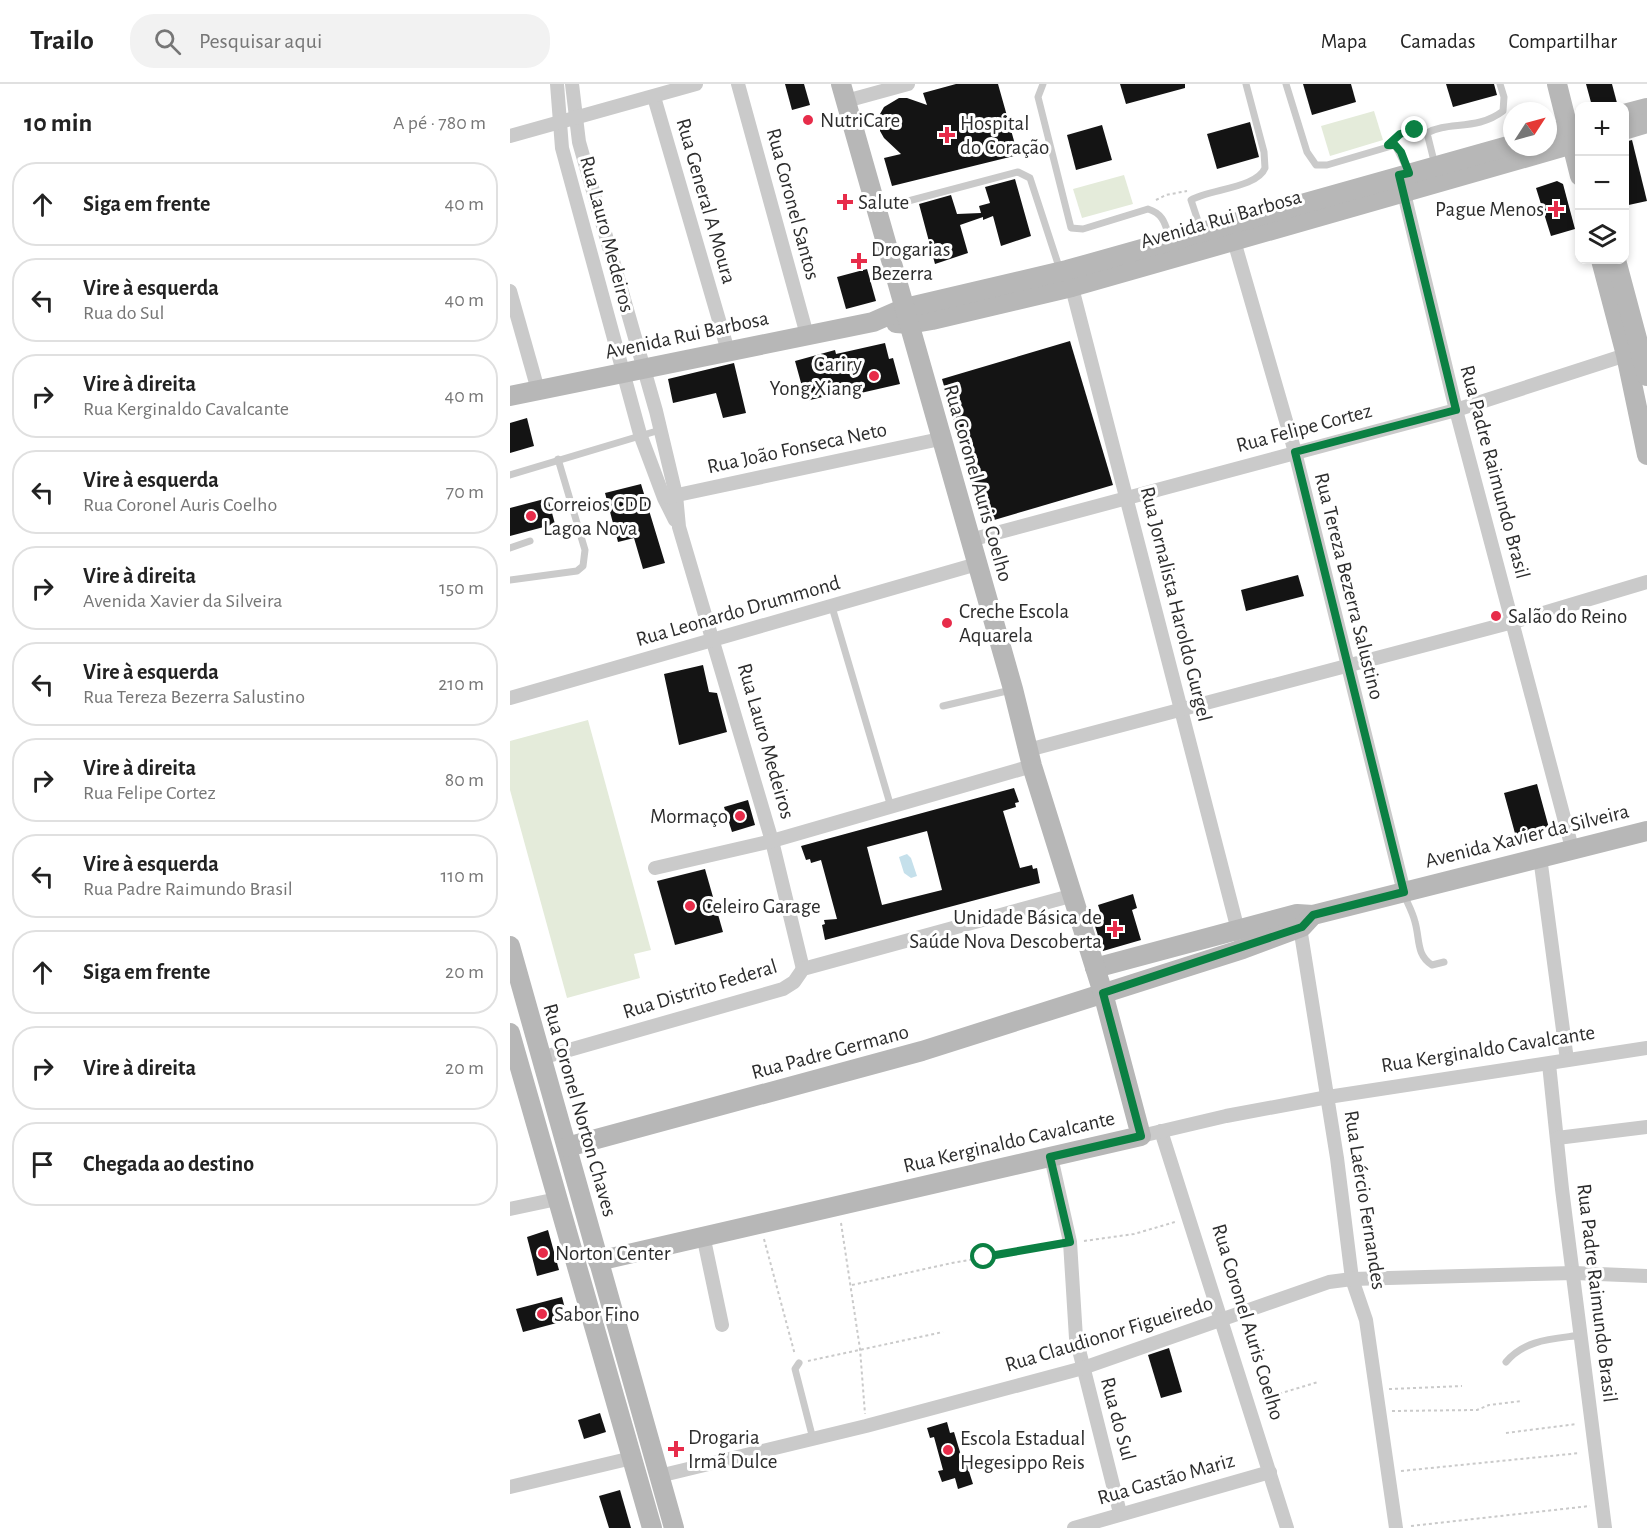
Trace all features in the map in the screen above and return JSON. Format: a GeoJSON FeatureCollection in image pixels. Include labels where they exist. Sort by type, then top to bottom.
{"type":"FeatureCollection","features":[{"type":"Feature","properties":{"kind":"street","name":"Rua Lauro Medeiros"},"geometry":{"type":"LineString","coordinates":[[556,84],[562,148],[640,434],[669,497],[715,640],[772,841],[803,969]]}},
{"type":"Feature","properties":{"kind":"street","name":"Rua Lauro Medeiros"},"geometry":{"type":"LineString","coordinates":[[572,84],[579,142],[660,430],[669,497]]}},
{"type":"Feature","properties":{"kind":"street"},"geometry":{"type":"LineString","coordinates":[[510,136],[696,84]]}},
{"type":"Feature","properties":{"kind":"street","name":"Rua Coronel Santos"},"geometry":{"type":"LineString","coordinates":[[738,84],[807,335]]}},
{"type":"Feature","properties":{"kind":"street"},"geometry":{"type":"LineString","coordinates":[[844,92],[908,84]]}},
{"type":"Feature","properties":{"kind":"street"},"geometry":{"type":"LineString","coordinates":[[1557,84],[1575,133]]}},
{"type":"Feature","properties":{"kind":"street"},"geometry":{"type":"LineString","coordinates":[[1569,84],[1575,133]]}},
{"type":"Feature","properties":{"kind":"street","name":"Rua Coronel Auris Coelho"},"geometry":{"type":"LineString","coordinates":[[844,92],[940,439],[1013,689],[1030,758],[1103,993],[1141,1136]]}},
{"type":"Feature","properties":{"kind":"street","name":"Rua General A Moura"},"geometry":{"type":"LineString","coordinates":[[654,96],[728,351]]}},
{"type":"Feature","properties":{"kind":"street"},"geometry":{"type":"LineString","coordinates":[[1629,113],[1647,108]]}},
{"type":"Feature","properties":{"kind":"street"},"geometry":{"type":"LineString","coordinates":[[1629,128],[1647,123]]}},
{"type":"Feature","properties":{"kind":"street"},"geometry":{"type":"LineString","coordinates":[[1557,134],[1575,133]]}},
{"type":"Feature","properties":{"kind":"street","name":"Avenida Rui Barbosa"},"geometry":{"type":"LineString","coordinates":[[510,396],[907,316],[1232,231],[1575,133]]}},
{"type":"Feature","properties":{"kind":"street","name":"Avenida Rui Barbosa"},"geometry":{"type":"LineString","coordinates":[[1438,174],[1503,149]]}},
{"type":"Feature","properties":{"kind":"street","name":"Rua Padre Raimundo Brasil"},"geometry":{"type":"LineString","coordinates":[[1404,180],[1456,410],[1572,848]]}},
{"type":"Feature","properties":{"kind":"street","name":"Avenida Rui Barbosa"},"geometry":{"type":"LineString","coordinates":[[1066,276],[1202,231],[1232,231]]}},
{"type":"Feature","properties":{"kind":"street","name":"Rua Tereza Bezerra Salustino"},"geometry":{"type":"LineString","coordinates":[[1232,231],[1295,452],[1404,894]]}},
{"type":"Feature","properties":{"kind":"street"},"geometry":{"type":"LineString","coordinates":[[1603,264],[1647,376]]}},
{"type":"Feature","properties":{"kind":"street"},"geometry":{"type":"LineString","coordinates":[[1617,264],[1638,351],[1647,455]]}},
{"type":"Feature","properties":{"kind":"street","name":"Rua Jornalista Haroldo Gurgel"},"geometry":{"type":"LineString","coordinates":[[1066,276],[1127,497],[1243,949]]}},
{"type":"Feature","properties":{"kind":"street"},"geometry":{"type":"LineString","coordinates":[[510,291],[538,390]]}},
{"type":"Feature","properties":{"kind":"street","name":"Rua Felipe Cortez"},"geometry":{"type":"LineString","coordinates":[[970,540],[1456,410],[1638,351]]}},
{"type":"Feature","properties":{"kind":"street","name":"Rua João Fonseca Neto"},"geometry":{"type":"LineString","coordinates":[[669,497],[940,439]]}},
{"type":"Feature","properties":{"kind":"street","name":"Rua Leonardo Drummond"},"geometry":{"type":"LineString","coordinates":[[510,698],[977,564]]}},
{"type":"Feature","properties":{"kind":"street"},"geometry":{"type":"LineString","coordinates":[[655,868],[772,841],[891,807],[1030,758],[1182,711],[1346,665],[1513,622],[1647,582]]}},
{"type":"Feature","properties":{"kind":"street","name":"Avenida Xavier da Silveira"},"geometry":{"type":"LineString","coordinates":[[1095,968],[1238,930],[1304,919],[1572,848],[1647,831]]}},
{"type":"Feature","properties":{"kind":"street"},"geometry":{"type":"LineString","coordinates":[[1540,857],[1567,1060]]}},
{"type":"Feature","properties":{"kind":"street","name":"Rua Distrito Federal"},"geometry":{"type":"LineString","coordinates":[[541,1058],[783,989],[794,982],[803,969],[1074,896]]}},
{"type":"Feature","properties":{"kind":"street","name":"Avenida Xavier da Silveira"},"geometry":{"type":"LineString","coordinates":[[1103,993],[1243,949],[1304,919]]}},
{"type":"Feature","properties":{"kind":"street","name":"Rua Laércio Fernandes"},"geometry":{"type":"LineString","coordinates":[[1304,919],[1352,1278],[1366,1320],[1389,1472],[1403,1527]]}},
{"type":"Feature","properties":{"kind":"street","name":"Rua Coronel Norton Chaves"},"geometry":{"type":"LineString","coordinates":[[510,946],[598,1261],[632,1458],[652,1528]]}},
{"type":"Feature","properties":{"kind":"street","name":"Rua Padre Germano"},"geometry":{"type":"LineString","coordinates":[[567,1147],[922,1051],[1103,993]]}},
{"type":"Feature","properties":{"kind":"street","name":"Rua Coronel Norton Chaves"},"geometry":{"type":"LineString","coordinates":[[510,1033],[513,1061],[536,1122],[557,1199],[659,1476],[674,1528]]}},
{"type":"Feature","properties":{"kind":"street","name":"Rua Kerginaldo Cavalcante"},"geometry":{"type":"LineString","coordinates":[[598,1261],[1161,1131],[1328,1097],[1647,1048]]}},
{"type":"Feature","properties":{"kind":"street","name":"Rua Padre Raimundo Brasil"},"geometry":{"type":"LineString","coordinates":[[1549,1064],[1605,1528]]}},
{"type":"Feature","properties":{"kind":"street"},"geometry":{"type":"LineString","coordinates":[[536,1122],[542,1112],[547,1109],[558,1117]]}},
{"type":"Feature","properties":{"kind":"street"},"geometry":{"type":"LineString","coordinates":[[1557,1138],[1647,1127]]}},
{"type":"Feature","properties":{"kind":"street","name":"Rua Coronel Auris Coelho"},"geometry":{"type":"LineString","coordinates":[[1161,1131],[1287,1528]]}},
{"type":"Feature","properties":{"kind":"street","name":"Rua do Sul"},"geometry":{"type":"LineString","coordinates":[[1050,1157],[1070,1242],[1076,1338],[1120,1513]]}},
{"type":"Feature","properties":{"kind":"street"},"geometry":{"type":"LineString","coordinates":[[510,1209],[557,1199]]}},
{"type":"Feature","properties":{"kind":"street"},"geometry":{"type":"LineString","coordinates":[[704,1235],[722,1325]]}},
{"type":"Feature","properties":{"kind":"street","name":"Rua Claudionor Figueiredo"},"geometry":{"type":"LineString","coordinates":[[659,1476],[867,1426],[1083,1368],[1221,1322],[1307,1289],[1352,1278],[1574,1273],[1647,1276]]}},
{"type":"Feature","properties":{"kind":"street"},"geometry":{"type":"LineString","coordinates":[[510,1487],[632,1458]]}},
{"type":"Feature","properties":{"kind":"street","name":"Rua Gastão Mariz"},"geometry":{"type":"LineString","coordinates":[[1074,1528],[1270,1472]]}},
{"type":"Feature","properties":{"kind":"lane"},"geometry":{"type":"LineString","coordinates":[[1043,84],[1038,98],[1071,228],[1083,229],[1148,209],[1159,213],[1163,218],[1171,240]]}},
{"type":"Feature","properties":{"kind":"lane"},"geometry":{"type":"LineString","coordinates":[[1202,231],[1191,200],[1197,196],[1254,180],[1263,173],[1264,152],[1246,84]]}},
{"type":"Feature","properties":{"kind":"lane"},"geometry":{"type":"LineString","coordinates":[[1286,84],[1307,152],[1316,165],[1327,165],[1388,145],[1395,145],[1401,152],[1404,180]]}},
{"type":"Feature","properties":{"kind":"lane"},"geometry":{"type":"LineString","coordinates":[[1438,174],[1427,133],[1466,126],[1495,117],[1503,111],[1504,97],[1500,84]]}},
{"type":"Feature","properties":{"kind":"lane"},"geometry":{"type":"LineString","coordinates":[[878,209],[1018,172],[1024,173],[1030,178],[1066,276]]}},
{"type":"Feature","properties":{"kind":"lane"},"geometry":{"type":"LineString","coordinates":[[510,475],[640,434],[660,430]]}},
{"type":"Feature","properties":{"kind":"lane"},"geometry":{"type":"LineString","coordinates":[[510,580],[577,571],[583,566],[585,550],[558,459]]}},
{"type":"Feature","properties":{"kind":"lane"},"geometry":{"type":"LineString","coordinates":[[510,548],[530,541]]}},
{"type":"Feature","properties":{"kind":"lane"},"geometry":{"type":"LineString","coordinates":[[832,607],[891,807]]}},
{"type":"Feature","properties":{"kind":"lane"},"geometry":{"type":"LineString","coordinates":[[944,706],[1013,689]]}},
{"type":"Feature","properties":{"kind":"lane"},"geometry":{"type":"LineString","coordinates":[[1404,894],[1416,925],[1418,944],[1423,957],[1432,965],[1444,962]]}},
{"type":"Feature","properties":{"kind":"lane"},"geometry":{"type":"LineString","coordinates":[[1506,1362],[1522,1347],[1533,1343],[1581,1335]]}},
{"type":"Feature","properties":{"kind":"lane"},"geometry":{"type":"LineString","coordinates":[[798,1363],[795,1369],[813,1439]]}},
{"type":"Feature","properties":{"kind":"path"},"geometry":{"type":"LineString","coordinates":[[1388,145],[1400,134],[1415,130],[1427,133]]}},
{"type":"Feature","properties":{"kind":"path"},"geometry":{"type":"LineString","coordinates":[[1148,209],[1166,195],[1185,190],[1197,196]]}},
{"type":"Feature","properties":{"kind":"path"},"geometry":{"type":"LineString","coordinates":[[839,1205],[852,1285],[867,1426]]}},
{"type":"Feature","properties":{"kind":"path"},"geometry":{"type":"LineString","coordinates":[[852,1285],[952,1263],[1070,1242],[1134,1234],[1190,1217]]}},
{"type":"Feature","properties":{"kind":"path"},"geometry":{"type":"LineString","coordinates":[[760,1222],[798,1363],[943,1332]]}},
{"type":"Feature","properties":{"kind":"path"},"geometry":{"type":"LineString","coordinates":[[1247,1403],[1318,1382]]}},
{"type":"Feature","properties":{"kind":"path"},"geometry":{"type":"LineString","coordinates":[[1377,1390],[1462,1386]]}},
{"type":"Feature","properties":{"kind":"path"},"geometry":{"type":"LineString","coordinates":[[1381,1412],[1477,1410],[1489,1405],[1522,1401]]}},
{"type":"Feature","properties":{"kind":"path"},"geometry":{"type":"LineString","coordinates":[[1506,1433],[1592,1423]]}},
{"type":"Feature","properties":{"kind":"path"},"geometry":{"type":"LineString","coordinates":[[1389,1472],[1595,1451]]}},
{"type":"Feature","properties":{"kind":"path"},"geometry":{"type":"LineString","coordinates":[[1403,1527],[1602,1505]]}},
{"type":"Feature","properties":{"kind":"green space"},"geometry":{"type":"Polygon","coordinates":[[[1374,111],[1383,140],[1330,156],[1321,126],[1374,111]]]}},
{"type":"Feature","properties":{"kind":"green space"},"geometry":{"type":"Polygon","coordinates":[[[1124,175],[1133,204],[1082,218],[1073,189],[1124,175]]]}},
{"type":"Feature","properties":{"kind":"green space"},"geometry":{"type":"Polygon","coordinates":[[[588,720],[651,950],[634,954],[640,978],[567,998],[510,790],[510,741],[588,720]]]}},
{"type":"Feature","properties":{"kind":"water"},"geometry":{"type":"Polygon","coordinates":[[[907,854],[911,858],[917,876],[911,878],[904,873],[899,857],[907,854]]]}},
{"type":"Feature","properties":{"kind":"building"},"geometry":{"type":"Polygon","coordinates":[[[785,84],[804,84],[810,105],[792,110],[785,84]]]}},
{"type":"Feature","properties":{"kind":"building","name":"Hospital do Coração"},"geometry":{"type":"Polygon","coordinates":[[[956,84],[998,84],[1018,155],[892,186],[884,158],[901,154],[880,131],[880,114],[884,107],[899,98],[907,98],[927,105],[923,93],[956,84]]]}},
{"type":"Feature","properties":{"kind":"building"},"geometry":{"type":"Polygon","coordinates":[[[1120,84],[1185,84],[1185,88],[1126,104],[1120,84]]]}},
{"type":"Feature","properties":{"kind":"building"},"geometry":{"type":"Polygon","coordinates":[[[1303,84],[1351,84],[1356,102],[1312,115],[1303,84]]]}},
{"type":"Feature","properties":{"kind":"building"},"geometry":{"type":"Polygon","coordinates":[[[1446,84],[1494,84],[1497,95],[1453,107],[1446,84]]]}},
{"type":"Feature","properties":{"kind":"building"},"geometry":{"type":"Polygon","coordinates":[[[1586,84],[1612,84],[1617,102],[1591,102],[1586,84]]]}},
{"type":"Feature","properties":{"kind":"building"},"geometry":{"type":"Polygon","coordinates":[[[1250,122],[1259,157],[1217,169],[1207,134],[1250,122]]]}},
{"type":"Feature","properties":{"kind":"building"},"geometry":{"type":"Polygon","coordinates":[[[1102,125],[1112,160],[1076,170],[1067,135],[1102,125]]]}},
{"type":"Feature","properties":{"kind":"building"},"geometry":{"type":"Polygon","coordinates":[[[1632,140],[1647,201],[1629,205],[1629,156],[1629,141],[1632,140]]]}},
{"type":"Feature","properties":{"kind":"building"},"geometry":{"type":"Polygon","coordinates":[[[1015,179],[1031,236],[1001,246],[993,216],[983,220],[983,217],[960,225],[968,253],[935,264],[919,204],[951,195],[957,214],[981,213],[979,206],[990,203],[985,187],[1015,179]]]}},
{"type":"Feature","properties":{"kind":"building","name":"Pague Menos"},"geometry":{"type":"Polygon","coordinates":[[[1557,181],[1563,184],[1575,229],[1551,236],[1536,188],[1557,181]]]}},
{"type":"Feature","properties":{"kind":"building"},"geometry":{"type":"Polygon","coordinates":[[[867,269],[876,301],[846,309],[837,277],[867,269]]]}},
{"type":"Feature","properties":{"kind":"building"},"geometry":{"type":"Polygon","coordinates":[[[1070,341],[1113,485],[984,523],[942,379],[1070,341]]]}},
{"type":"Feature","properties":{"kind":"building"},"geometry":{"type":"Polygon","coordinates":[[[885,343],[889,359],[893,358],[900,384],[852,395],[851,390],[806,401],[795,361],[835,350],[836,354],[885,343]]]}},
{"type":"Feature","properties":{"kind":"building"},"geometry":{"type":"Polygon","coordinates":[[[734,363],[746,413],[723,418],[716,393],[673,403],[668,379],[734,363]]]}},
{"type":"Feature","properties":{"kind":"building","name":"Correios CDD Lagoa Nova"},"geometry":{"type":"Polygon","coordinates":[[[527,418],[534,446],[510,453],[510,423],[527,418]]]}},
{"type":"Feature","properties":{"kind":"building"},"geometry":{"type":"Polygon","coordinates":[[[641,484],[665,563],[643,569],[634,538],[618,542],[605,493],[641,484]]]}},
{"type":"Feature","properties":{"kind":"building","name":"Correios CDD Lagoa Nova"},"geometry":{"type":"Polygon","coordinates":[[[548,498],[555,524],[510,536],[510,508],[548,498]]]}},
{"type":"Feature","properties":{"kind":"building"},"geometry":{"type":"Polygon","coordinates":[[[1298,575],[1304,596],[1246,611],[1241,590],[1298,575]]]}},
{"type":"Feature","properties":{"kind":"building"},"geometry":{"type":"Polygon","coordinates":[[[703,665],[709,692],[717,693],[727,732],[679,745],[664,674],[703,665]]]}},
{"type":"Feature","properties":{"kind":"building"},"geometry":{"type":"Polygon","coordinates":[[[1537,784],[1549,828],[1516,837],[1504,793],[1537,784]]]}},
{"type":"Feature","properties":{"kind":"building"},"geometry":{"type":"Polygon","coordinates":[[[1014,788],[1019,802],[1015,803],[1016,807],[1003,811],[1020,868],[1032,865],[1033,869],[1037,868],[1040,883],[825,940],[822,925],[825,924],[824,920],[837,919],[821,860],[811,863],[810,859],[806,860],[801,846],[1014,788]],[[927,831],[867,847],[882,905],[942,890],[927,831]]]}},
{"type":"Feature","properties":{"kind":"building","name":"Mormaço"},"geometry":{"type":"Polygon","coordinates":[[[748,800],[755,825],[732,832],[724,807],[748,800]]]}},
{"type":"Feature","properties":{"kind":"building","name":"Celeiro Garage"},"geometry":{"type":"Polygon","coordinates":[[[705,869],[723,932],[675,945],[657,881],[705,869]]]}},
{"type":"Feature","properties":{"kind":"building","name":"Unidade Básica de Saúde Nova Descoberta"},"geometry":{"type":"Polygon","coordinates":[[[1133,894],[1137,908],[1132,910],[1141,940],[1103,951],[1092,917],[1101,914],[1098,905],[1133,894]]]}},
{"type":"Feature","properties":{"kind":"building","name":"Norton Center"},"geometry":{"type":"Polygon","coordinates":[[[548,1230],[559,1270],[537,1276],[527,1237],[548,1230]]]}},
{"type":"Feature","properties":{"kind":"building","name":"Sabor Fino"},"geometry":{"type":"Polygon","coordinates":[[[562,1297],[568,1320],[523,1332],[516,1309],[562,1297]]]}},
{"type":"Feature","properties":{"kind":"building"},"geometry":{"type":"Polygon","coordinates":[[[1169,1348],[1182,1392],[1161,1398],[1148,1355],[1169,1348]]]}},
{"type":"Feature","properties":{"kind":"building"},"geometry":{"type":"Polygon","coordinates":[[[600,1413],[606,1432],[584,1439],[578,1420],[600,1413]]]}},
{"type":"Feature","properties":{"kind":"building","name":"Escola Estadual Hegesippo Reis"},"geometry":{"type":"Polygon","coordinates":[[[947,1422],[950,1433],[954,1432],[963,1462],[966,1462],[973,1484],[958,1489],[955,1478],[942,1482],[938,1471],[943,1470],[934,1437],[930,1438],[927,1428],[947,1422]]]}},
{"type":"Feature","properties":{"kind":"building"},"geometry":{"type":"Polygon","coordinates":[[[620,1490],[631,1528],[609,1528],[599,1496],[620,1490]]]}},
{"type":"Feature","properties":{"kind":"place","name":"NutriCare"},"geometry":{"type":"Point","coordinates":[808,120]}},
{"type":"Feature","properties":{"kind":"place","name":"Hospital do Coração"},"geometry":{"type":"Point","coordinates":[947,135]}},
{"type":"Feature","properties":{"kind":"place","name":"Salute"},"geometry":{"type":"Point","coordinates":[845,202]}},
{"type":"Feature","properties":{"kind":"place","name":"Pague Menos"},"geometry":{"type":"Point","coordinates":[1556,209]}},
{"type":"Feature","properties":{"kind":"place","name":"Drogarias Bezerra"},"geometry":{"type":"Point","coordinates":[859,261]}},
{"type":"Feature","properties":{"kind":"place","name":"Cariry Yong Xiang"},"geometry":{"type":"Point","coordinates":[874,376]}},
{"type":"Feature","properties":{"kind":"place","name":"Correios CDD Lagoa Nova"},"geometry":{"type":"Point","coordinates":[531,516]}},
{"type":"Feature","properties":{"kind":"place","name":"Salão do Reino"},"geometry":{"type":"Point","coordinates":[1496,616]}},
{"type":"Feature","properties":{"kind":"place","name":"Creche Escola Aquarela"},"geometry":{"type":"Point","coordinates":[947,623]}},
{"type":"Feature","properties":{"kind":"place","name":"Mormaço"},"geometry":{"type":"Point","coordinates":[740,816]}},
{"type":"Feature","properties":{"kind":"place","name":"Celeiro Garage"},"geometry":{"type":"Point","coordinates":[690,906]}},
{"type":"Feature","properties":{"kind":"place","name":"Unidade Básica de Saúde Nova Descoberta"},"geometry":{"type":"Point","coordinates":[1115,929]}},
{"type":"Feature","properties":{"kind":"place","name":"Norton Center"},"geometry":{"type":"Point","coordinates":[543,1253]}},
{"type":"Feature","properties":{"kind":"place","name":"Sabor Fino"},"geometry":{"type":"Point","coordinates":[542,1314]}},
{"type":"Feature","properties":{"kind":"place","name":"Drogaria Irmã Dulce"},"geometry":{"type":"Point","coordinates":[676,1449]}},
{"type":"Feature","properties":{"kind":"place","name":"Escola Estadual Hegesippo Reis"},"geometry":{"type":"Point","coordinates":[948,1450]}},
{"type":"Feature","properties":{"kind":"route"},"geometry":{"type":"LineString","coordinates":[[984,1257],[1070,1242],[1050,1157],[1141,1136],[1103,993],[1243,949],[1302,927],[1313,915],[1404,892],[1295,452],[1456,410],[1399,175],[1409,173],[1401,152],[1395,145],[1388,145],[1400,134],[1415,130]]}}]}
